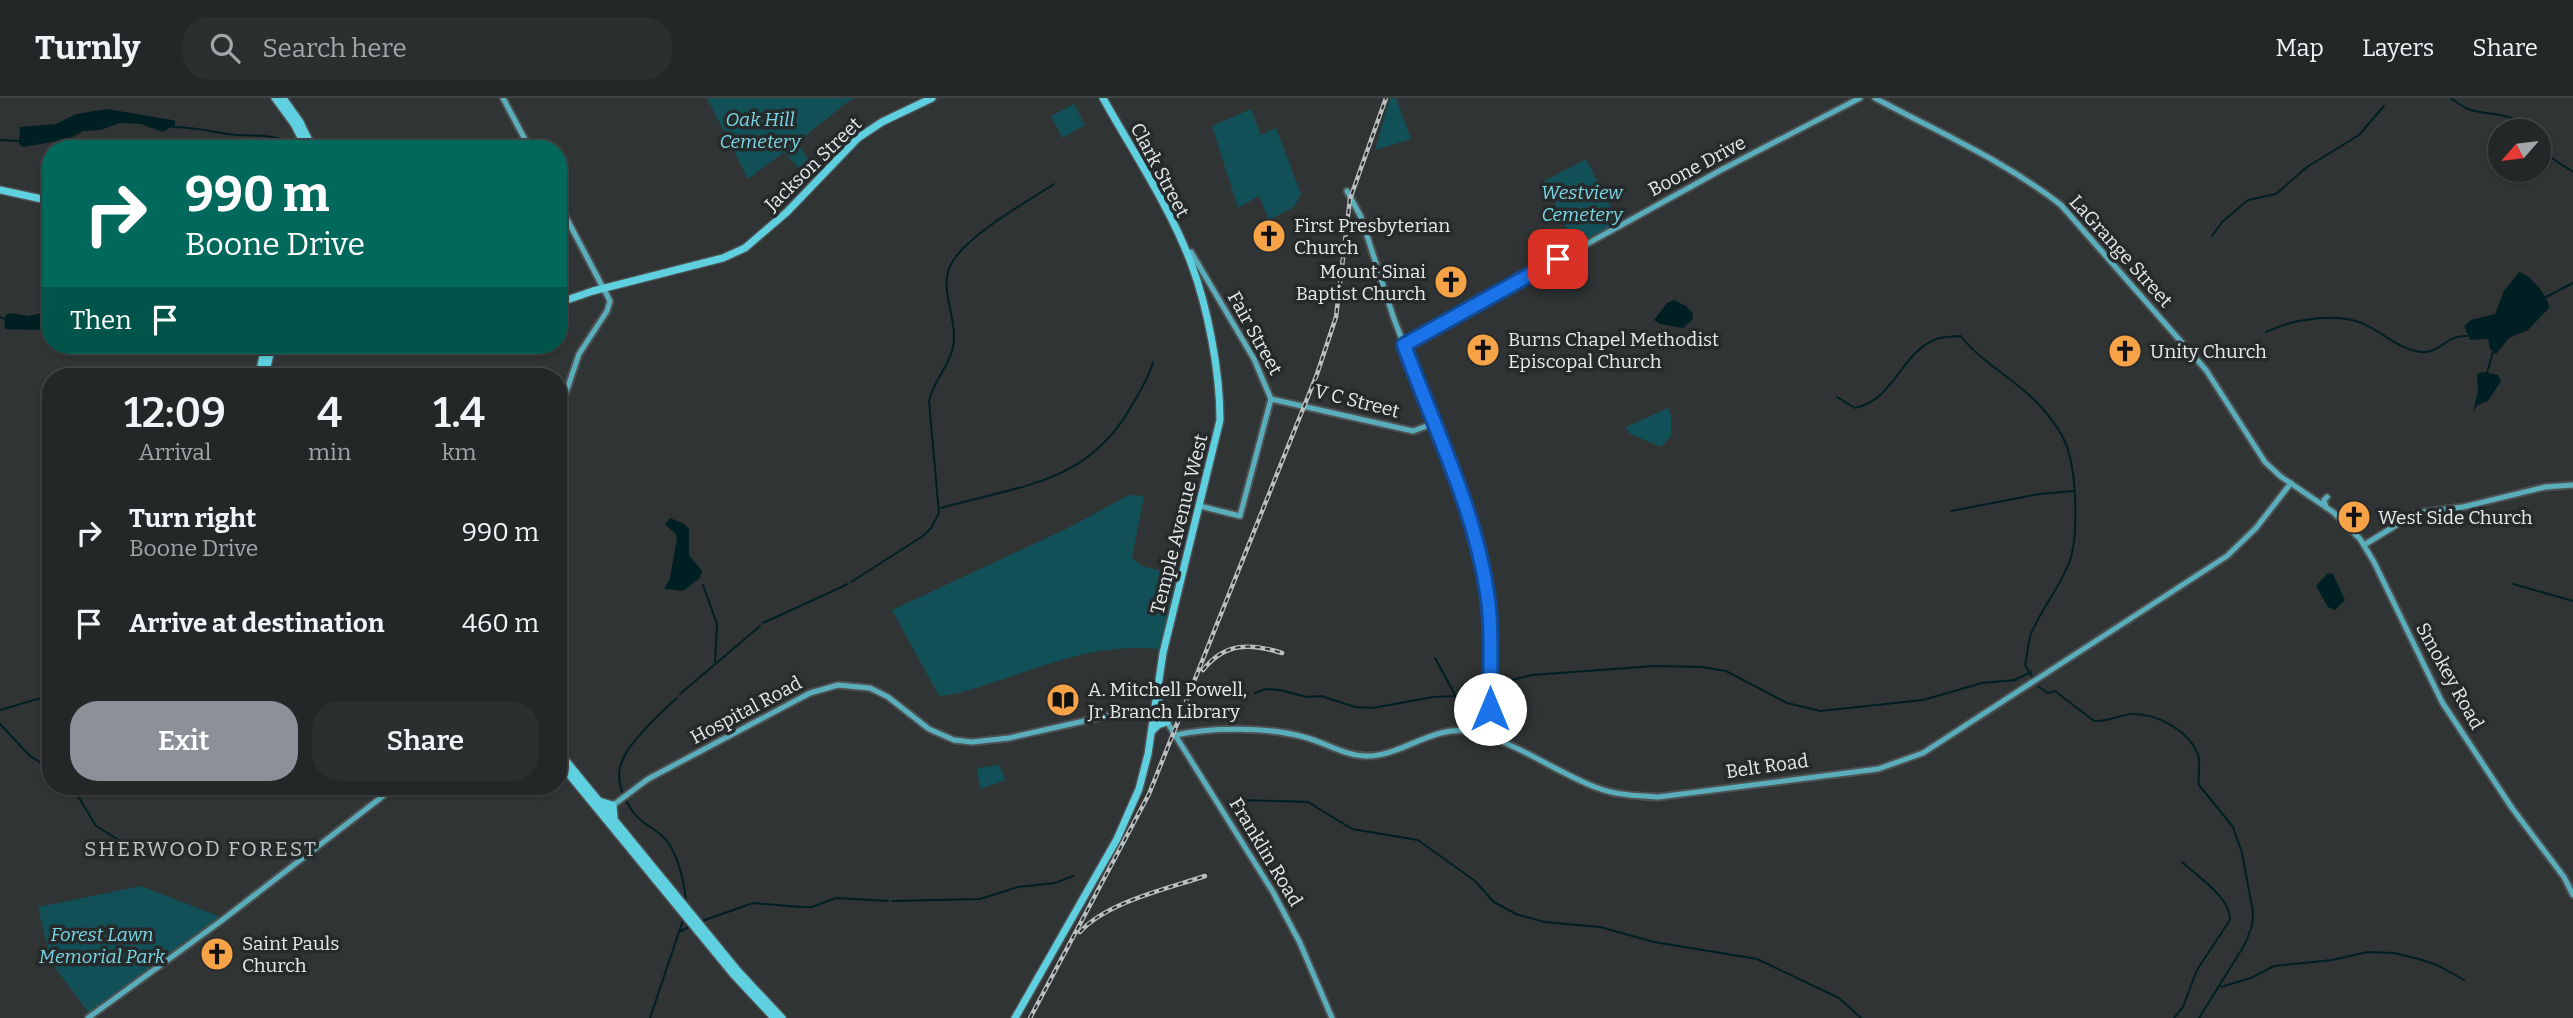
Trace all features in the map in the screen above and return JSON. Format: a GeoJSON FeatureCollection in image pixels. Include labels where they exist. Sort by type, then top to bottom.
{"type":"FeatureCollection","features":[{"type":"Feature","properties":{"kind":"main road"},"geometry":{"type":"LineString","coordinates":[[275,98],[302,140]]}},
{"type":"Feature","properties":{"kind":"main road"},"geometry":{"type":"LineString","coordinates":[[283,98],[309,140]]}},
{"type":"Feature","properties":{"kind":"main road","name":"Jackson Street"},"geometry":{"type":"LineString","coordinates":[[567,300],[723,258],[745,248],[785,214],[864,134],[933,98]]}},
{"type":"Feature","properties":{"kind":"main road","name":"Clark Street"},"geometry":{"type":"LineString","coordinates":[[1103,98],[1190,254]]}},
{"type":"Feature","properties":{"kind":"main road"},"geometry":{"type":"LineString","coordinates":[[0,190],[42,199]]}},
{"type":"Feature","properties":{"kind":"main road","name":"Temple Avenue West"},"geometry":{"type":"LineString","coordinates":[[1015,1018],[1117,839],[1139,789],[1152,732],[1163,653],[1216,446],[1220,405],[1209,335],[1190,254]]}},
{"type":"Feature","properties":{"kind":"main road"},"geometry":{"type":"LineString","coordinates":[[1152,732],[1158,725],[1167,722],[1157,696]]}},
{"type":"Feature","properties":{"kind":"main road"},"geometry":{"type":"LineString","coordinates":[[567,762],[599,801],[610,807],[617,824],[754,990],[782,1018]]}},
{"type":"Feature","properties":{"kind":"main road"},"geometry":{"type":"LineString","coordinates":[[567,769],[610,807],[748,992],[774,1018]]}},
{"type":"Feature","properties":{"kind":"street"},"geometry":{"type":"LineString","coordinates":[[503,98],[525,140]]}},
{"type":"Feature","properties":{"kind":"street","name":"Boone Drive"},"geometry":{"type":"LineString","coordinates":[[1404,345],[1721,170],[1860,98]]}},
{"type":"Feature","properties":{"kind":"street","name":"LaGrange Street"},"geometry":{"type":"LineString","coordinates":[[1875,98],[2013,172],[2061,205],[2206,370],[2257,452],[2291,484]]}},
{"type":"Feature","properties":{"kind":"street"},"geometry":{"type":"LineString","coordinates":[[1347,191],[1353,200],[1404,345],[1458,485],[1486,587],[1489,610],[1491,737]]}},
{"type":"Feature","properties":{"kind":"street"},"geometry":{"type":"LineString","coordinates":[[567,219],[609,297],[609,306],[579,354],[567,389]]}},
{"type":"Feature","properties":{"kind":"street","name":"Fair Street"},"geometry":{"type":"LineString","coordinates":[[1190,254],[1254,359],[1271,398],[1240,516],[1200,506]]}},
{"type":"Feature","properties":{"kind":"street","name":"V C Street"},"geometry":{"type":"LineString","coordinates":[[1271,398],[1413,431],[1434,423]]}},
{"type":"Feature","properties":{"kind":"street"},"geometry":{"type":"LineString","coordinates":[[2281,477],[2286,485],[2284,493]]}},
{"type":"Feature","properties":{"kind":"street","name":"Belt Road"},"geometry":{"type":"LineString","coordinates":[[1176,735],[1209,731],[1274,732],[1298,735],[1349,754],[1365,756],[1450,731],[1468,731],[1491,737],[1595,787],[1658,797],[1878,769],[1923,753],[2227,556],[2250,535],[2291,484]]}},
{"type":"Feature","properties":{"kind":"street","name":"Smokey Road"},"geometry":{"type":"LineString","coordinates":[[2291,484],[2326,507],[2350,528],[2364,545],[2442,702],[2512,808],[2564,877],[2573,895]]}},
{"type":"Feature","properties":{"kind":"street"},"geometry":{"type":"LineString","coordinates":[[2364,545],[2416,513],[2463,507],[2545,487],[2573,485]]}},
{"type":"Feature","properties":{"kind":"street"},"geometry":{"type":"LineString","coordinates":[[2284,493],[2298,488]]}},
{"type":"Feature","properties":{"kind":"street"},"geometry":{"type":"LineString","coordinates":[[2326,507],[2327,497]]}},
{"type":"Feature","properties":{"kind":"street","name":"Hospital Road"},"geometry":{"type":"LineString","coordinates":[[610,807],[628,792],[804,696],[838,685],[857,685],[876,691],[929,729],[954,740],[972,742],[1009,738],[1124,712],[1153,716]]}},
{"type":"Feature","properties":{"kind":"street"},"geometry":{"type":"LineString","coordinates":[[1153,716],[1167,722]]}},
{"type":"Feature","properties":{"kind":"street","name":"Franklin Road"},"geometry":{"type":"LineString","coordinates":[[1167,722],[1273,892],[1300,943],[1332,1018]]}},
{"type":"Feature","properties":{"kind":"street"},"geometry":{"type":"LineString","coordinates":[[88,1018],[384,795]]}},
{"type":"Feature","properties":{"kind":"green space","name":"Oak Hill Cemetery"},"geometry":{"type":"Polygon","coordinates":[[[707,98],[853,98],[797,142],[809,161],[822,172],[812,182],[784,152],[748,179],[707,98]]]}},
{"type":"Feature","properties":{"kind":"green space"},"geometry":{"type":"Polygon","coordinates":[[[1390,98],[1396,98],[1411,139],[1375,150],[1390,98]]]}},
{"type":"Feature","properties":{"kind":"green space"},"geometry":{"type":"Polygon","coordinates":[[[1074,104],[1085,125],[1062,138],[1051,116],[1074,104]]]}},
{"type":"Feature","properties":{"kind":"green space"},"geometry":{"type":"Polygon","coordinates":[[[1251,109],[1261,135],[1276,128],[1301,194],[1294,207],[1269,220],[1259,196],[1238,208],[1212,126],[1251,109]]]}},
{"type":"Feature","properties":{"kind":"green space","name":"Westview Cemetery"},"geometry":{"type":"Polygon","coordinates":[[[1586,159],[1619,223],[1576,247],[1544,181],[1586,159]]]}},
{"type":"Feature","properties":{"kind":"green space"},"geometry":{"type":"Polygon","coordinates":[[[1668,408],[1671,415],[1671,436],[1661,447],[1630,434],[1626,427],[1668,408]]]}},
{"type":"Feature","properties":{"kind":"green space"},"geometry":{"type":"Polygon","coordinates":[[[1129,495],[1144,496],[1132,558],[1142,566],[1178,575],[1159,649],[1117,649],[1078,656],[971,690],[939,696],[892,610],[1066,529],[1129,495]]]}},
{"type":"Feature","properties":{"kind":"green space"},"geometry":{"type":"Polygon","coordinates":[[[999,765],[1006,780],[980,789],[977,768],[999,765]]]}},
{"type":"Feature","properties":{"kind":"green space","name":"Forest Lawn Memorial Park"},"geometry":{"type":"Polygon","coordinates":[[[141,886],[221,917],[89,1013],[51,962],[38,907],[141,886]]]}},
{"type":"Feature","properties":{"kind":"shaded area"},"geometry":{"type":"Polygon","coordinates":[[[107,109],[172,120],[175,125],[163,132],[141,124],[120,123],[100,130],[83,131],[69,139],[42,140],[42,144],[23,147],[19,144],[20,127],[56,124],[76,114],[107,109]]]}},
{"type":"Feature","properties":{"kind":"shaded area"},"geometry":{"type":"Polygon","coordinates":[[[2519,272],[2538,287],[2549,308],[2528,330],[2509,338],[2496,354],[2490,349],[2488,339],[2470,340],[2464,326],[2471,320],[2495,314],[2504,291],[2519,272]]]}},
{"type":"Feature","properties":{"kind":"shaded area"},"geometry":{"type":"Polygon","coordinates":[[[1674,300],[1693,313],[1692,320],[1683,328],[1660,324],[1654,320],[1667,303],[1674,300]]]}},
{"type":"Feature","properties":{"kind":"shaded area"},"geometry":{"type":"Polygon","coordinates":[[[10,313],[28,316],[42,313],[42,329],[6,329],[4,326],[6,315],[10,313]]]}},
{"type":"Feature","properties":{"kind":"shaded area"},"geometry":{"type":"Polygon","coordinates":[[[2483,372],[2498,375],[2501,381],[2488,401],[2478,405],[2473,412],[2478,391],[2477,374],[2483,372]]]}},
{"type":"Feature","properties":{"kind":"shaded area"},"geometry":{"type":"Polygon","coordinates":[[[670,518],[689,529],[689,555],[702,571],[700,578],[683,591],[664,589],[670,578],[677,538],[665,525],[670,518]]]}},
{"type":"Feature","properties":{"kind":"shaded area"},"geometry":{"type":"Polygon","coordinates":[[[2328,573],[2333,574],[2345,600],[2335,610],[2328,607],[2316,586],[2328,573]]]}},
{"type":"Feature","properties":{"kind":"waterway"},"geometry":{"type":"LineString","coordinates":[[2451,98],[2468,109],[2513,119]]}},
{"type":"Feature","properties":{"kind":"waterway"},"geometry":{"type":"LineString","coordinates":[[2212,236],[2222,222],[2248,200],[2276,194],[2307,167],[2359,135],[2384,106]]}},
{"type":"Feature","properties":{"kind":"waterway"},"geometry":{"type":"LineString","coordinates":[[173,127],[283,140]]}},
{"type":"Feature","properties":{"kind":"waterway"},"geometry":{"type":"LineString","coordinates":[[0,140],[19,141]]}},
{"type":"Feature","properties":{"kind":"waterway"},"geometry":{"type":"LineString","coordinates":[[2552,158],[2573,172]]}},
{"type":"Feature","properties":{"kind":"waterway"},"geometry":{"type":"LineString","coordinates":[[851,582],[923,536],[939,513],[929,401],[953,347],[947,281],[953,260],[977,235],[1054,184]]}},
{"type":"Feature","properties":{"kind":"waterway"},"geometry":{"type":"LineString","coordinates":[[2546,297],[2573,283]]}},
{"type":"Feature","properties":{"kind":"waterway"},"geometry":{"type":"LineString","coordinates":[[0,317],[6,319]]}},
{"type":"Feature","properties":{"kind":"waterway"},"geometry":{"type":"LineString","coordinates":[[2266,332],[2304,320],[2345,319],[2370,327],[2403,346],[2423,352],[2434,350],[2454,338],[2467,336]]}},
{"type":"Feature","properties":{"kind":"waterway"},"geometry":{"type":"LineString","coordinates":[[1837,397],[1855,408],[1868,403],[1888,387],[1922,347],[1944,337],[1961,336],[1980,356],[2032,397],[2054,424],[2065,442],[2072,469],[2074,537],[2069,563],[2030,638],[2025,665],[2033,678]]}},
{"type":"Feature","properties":{"kind":"waterway"},"geometry":{"type":"LineString","coordinates":[[2487,373],[2493,352]]}},
{"type":"Feature","properties":{"kind":"waterway"},"geometry":{"type":"LineString","coordinates":[[941,508],[1049,478],[1073,467],[1095,452],[1132,405],[1153,362]]}},
{"type":"Feature","properties":{"kind":"waterway"},"geometry":{"type":"LineString","coordinates":[[1951,511],[2039,494],[2073,491]]}},
{"type":"Feature","properties":{"kind":"waterway"},"geometry":{"type":"LineString","coordinates":[[763,623],[848,584]]}},
{"type":"Feature","properties":{"kind":"waterway"},"geometry":{"type":"LineString","coordinates":[[2513,584],[2573,601]]}},
{"type":"Feature","properties":{"kind":"waterway"},"geometry":{"type":"LineString","coordinates":[[703,585],[717,624],[715,662]]}},
{"type":"Feature","properties":{"kind":"waterway"},"geometry":{"type":"LineString","coordinates":[[680,694],[760,626]]}},
{"type":"Feature","properties":{"kind":"waterway"},"geometry":{"type":"LineString","coordinates":[[1435,658],[1455,695]]}},
{"type":"Feature","properties":{"kind":"waterway"},"geometry":{"type":"LineString","coordinates":[[1492,685],[1532,675],[1654,666],[1701,667],[1726,671],[1787,703],[1820,711],[1923,700],[1982,683],[2015,680],[2031,672]]}},
{"type":"Feature","properties":{"kind":"waterway"},"geometry":{"type":"LineString","coordinates":[[1255,693],[1266,689],[1280,690],[1307,697],[1321,696],[1355,707],[1372,708],[1433,697],[1455,696],[1487,687]]}},
{"type":"Feature","properties":{"kind":"waterway"},"geometry":{"type":"LineString","coordinates":[[2039,687],[2048,693],[2055,691],[2094,721],[2132,714],[2151,716],[2178,730],[2197,752],[2199,785],[2233,827],[2242,853],[2253,912],[2252,926],[2245,944],[2199,1018]]}},
{"type":"Feature","properties":{"kind":"waterway"},"geometry":{"type":"LineString","coordinates":[[0,710],[42,698]]}},
{"type":"Feature","properties":{"kind":"waterway"},"geometry":{"type":"LineString","coordinates":[[677,698],[629,748],[623,758],[619,777],[625,799],[633,812],[666,839],[673,850],[686,900]]}},
{"type":"Feature","properties":{"kind":"waterway"},"geometry":{"type":"LineString","coordinates":[[0,724],[30,756],[42,763]]}},
{"type":"Feature","properties":{"kind":"waterway"},"geometry":{"type":"LineString","coordinates":[[77,795],[96,826],[119,840]]}},
{"type":"Feature","properties":{"kind":"waterway"},"geometry":{"type":"LineString","coordinates":[[1242,800],[1308,802],[1352,829],[1418,840],[1475,881],[1494,902],[1516,914],[1544,922],[1600,927],[1654,942],[1757,959],[1839,998],[1861,1018]]}},
{"type":"Feature","properties":{"kind":"waterway"},"geometry":{"type":"LineString","coordinates":[[2174,1018],[2183,1007],[2197,970],[2230,920],[2229,912],[2219,896],[2182,862]]}},
{"type":"Feature","properties":{"kind":"waterway"},"geometry":{"type":"LineString","coordinates":[[892,901],[980,899],[1018,887],[1055,883],[1073,876]]}},
{"type":"Feature","properties":{"kind":"waterway"},"geometry":{"type":"LineString","coordinates":[[702,921],[753,903],[812,907],[836,898],[888,901]]}},
{"type":"Feature","properties":{"kind":"waterway"},"geometry":{"type":"LineString","coordinates":[[650,1018],[683,920]]}},
{"type":"Feature","properties":{"kind":"waterway"},"geometry":{"type":"LineString","coordinates":[[681,931],[689,927]]}},
{"type":"Feature","properties":{"kind":"waterway"},"geometry":{"type":"LineString","coordinates":[[2221,987],[2251,978],[2274,966],[2332,960],[2368,952],[2394,953],[2419,959],[2437,965],[2464,980]]}},
{"type":"Feature","properties":{"kind":"railway"},"geometry":{"type":"LineString","coordinates":[[1030,1018],[1149,794],[1317,374],[1336,317],[1350,199],[1386,98]]}},
{"type":"Feature","properties":{"kind":"railway"},"geometry":{"type":"LineString","coordinates":[[1203,670],[1220,654],[1239,647],[1282,653]]}},
{"type":"Feature","properties":{"kind":"railway"},"geometry":{"type":"LineString","coordinates":[[1080,932],[1106,912],[1121,905],[1205,876]]}},
{"type":"Feature","properties":{"kind":"place","name":"First Presbyterian Church"},"geometry":{"type":"Point","coordinates":[1269,236]}},
{"type":"Feature","properties":{"kind":"place","name":"Mount Sinai Baptist Church"},"geometry":{"type":"Point","coordinates":[1451,282]}},
{"type":"Feature","properties":{"kind":"place","name":"Burns Chapel Methodist Episcopal Church"},"geometry":{"type":"Point","coordinates":[1483,350]}},
{"type":"Feature","properties":{"kind":"place","name":"Unity Church"},"geometry":{"type":"Point","coordinates":[2125,351]}},
{"type":"Feature","properties":{"kind":"place","name":"West Side Church"},"geometry":{"type":"Point","coordinates":[2354,517]}},
{"type":"Feature","properties":{"kind":"place","name":"A. Mitchell Powell, Jr. Branch Library"},"geometry":{"type":"Point","coordinates":[1063,700]}},
{"type":"Feature","properties":{"kind":"place","name":"Saint Pauls Church"},"geometry":{"type":"Point","coordinates":[217,954]}},
{"type":"Feature","properties":{"kind":"district","name":"SHERWOOD FOREST"},"geometry":{"type":"Point","coordinates":[201,849]}},
{"type":"Feature","properties":{"kind":"route"},"geometry":{"type":"LineString","coordinates":[[1490,709],[1489,610],[1480,560],[1454,472],[1404,345],[1558,259]]}}]}
